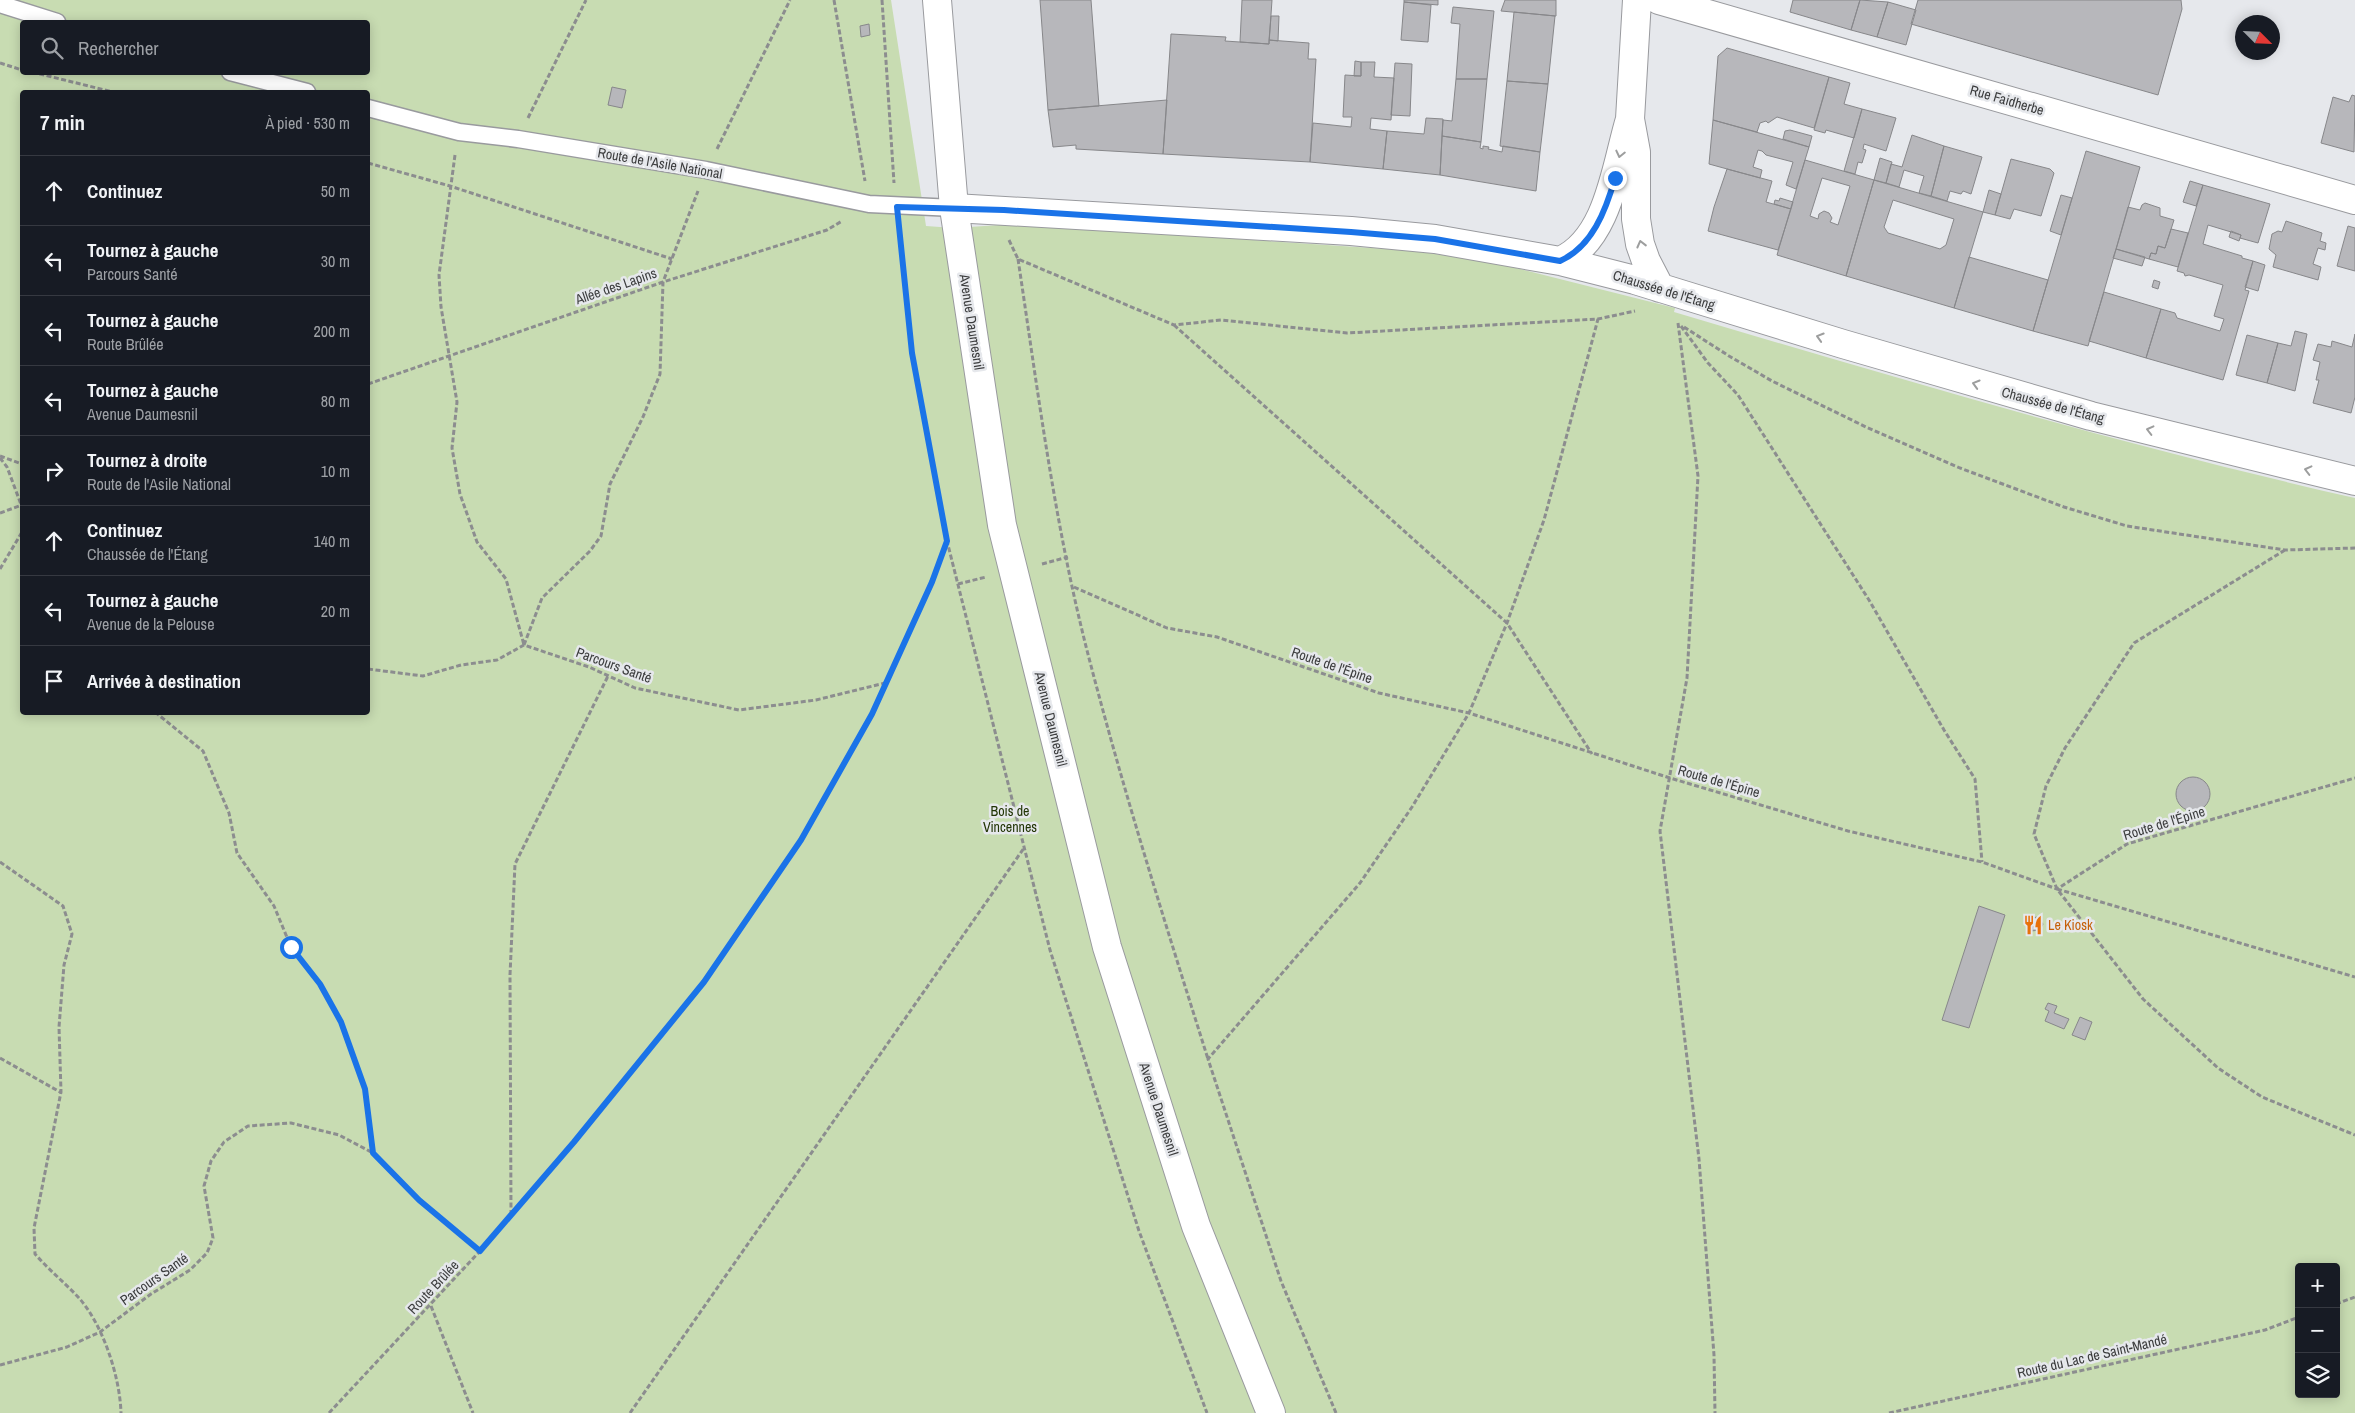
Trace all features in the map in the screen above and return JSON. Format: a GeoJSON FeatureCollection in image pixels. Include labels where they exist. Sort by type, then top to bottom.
{"type":"FeatureCollection","features":[{"type":"Feature","properties":{"kind":"street","name":"Avenue Daumesnil"},"geometry":{"type":"LineString","coordinates":[[937,0],[954,208],[1002,525],[1107,947],[1196,1226],[1271,1413]]}},
{"type":"Feature","properties":{"kind":"street"},"geometry":{"type":"LineString","coordinates":[[1560,261],[1580,248],[1599,221],[1608,202],[1630,119],[1637,0]]}},
{"type":"Feature","properties":{"kind":"street","name":"Rue Faidherbe"},"geometry":{"type":"LineString","coordinates":[[1659,0],[2355,200]]}},
{"type":"Feature","properties":{"kind":"street"},"geometry":{"type":"LineString","coordinates":[[1630,119],[1636,152],[1636,219],[1640,244],[1646,261],[1660,288]]}},
{"type":"Feature","properties":{"kind":"street","name":"Chaussée de l'Étang"},"geometry":{"type":"LineString","coordinates":[[954,208],[1361,232],[1435,239],[1560,261],[1660,288],[1872,353],[2072,410],[2355,482]]}},
{"type":"Feature","properties":{"kind":"lane"},"geometry":{"type":"LineString","coordinates":[[0,4],[51,20]]}},
{"type":"Feature","properties":{"kind":"lane"},"geometry":{"type":"LineString","coordinates":[[242,75],[299,90]]}},
{"type":"Feature","properties":{"kind":"lane","name":"Route de l'Asile National"},"geometry":{"type":"LineString","coordinates":[[370,109],[459,132],[518,139],[706,170],[869,204],[897,207],[954,208]]}},
{"type":"Feature","properties":{"kind":"path"},"geometry":{"type":"LineString","coordinates":[[518,139],[586,0]]}},
{"type":"Feature","properties":{"kind":"path"},"geometry":{"type":"LineString","coordinates":[[370,669],[422,676],[462,665],[497,660],[524,645],[542,598],[590,551],[601,536],[610,484],[643,417],[660,374],[663,282],[706,170],[790,0]]}},
{"type":"Feature","properties":{"kind":"path"},"geometry":{"type":"LineString","coordinates":[[834,0],[869,204]]}},
{"type":"Feature","properties":{"kind":"path"},"geometry":{"type":"LineString","coordinates":[[882,0],[891,166],[912,353],[947,541],[1050,950],[1140,1231],[1206,1413]]}},
{"type":"Feature","properties":{"kind":"path"},"geometry":{"type":"LineString","coordinates":[[0,63],[20,69]]}},
{"type":"Feature","properties":{"kind":"path"},"geometry":{"type":"LineString","coordinates":[[44,75],[105,90]]}},
{"type":"Feature","properties":{"kind":"path"},"geometry":{"type":"LineString","coordinates":[[459,132],[439,275],[441,307],[457,402],[452,448],[460,494],[477,542],[506,579],[524,645]]}},
{"type":"Feature","properties":{"kind":"path"},"geometry":{"type":"LineString","coordinates":[[370,165],[450,186],[672,259]]}},
{"type":"Feature","properties":{"kind":"path","name":"Allée des Lapins"},"geometry":{"type":"LineString","coordinates":[[370,383],[663,282],[828,230],[869,204]]}},
{"type":"Feature","properties":{"kind":"path"},"geometry":{"type":"LineString","coordinates":[[1007,236],[1018,258],[1053,485],[1094,676],[1155,890],[1208,1059],[1281,1281],[1336,1413]]}},
{"type":"Feature","properties":{"kind":"path"},"geometry":{"type":"LineString","coordinates":[[1018,258],[1174,325],[1507,623],[1592,754]]}},
{"type":"Feature","properties":{"kind":"path"},"geometry":{"type":"LineString","coordinates":[[1174,325],[1221,320],[1347,333],[1598,319],[1641,310]]}},
{"type":"Feature","properties":{"kind":"path"},"geometry":{"type":"LineString","coordinates":[[1208,1059],[1360,883],[1412,808],[1469,713],[1507,623],[1544,520],[1598,319]]}},
{"type":"Feature","properties":{"kind":"path"},"geometry":{"type":"LineString","coordinates":[[1672,320],[1728,356],[1780,385],[1866,427],[1994,481],[2064,507],[2127,526],[2285,550],[2355,548]]}},
{"type":"Feature","properties":{"kind":"path"},"geometry":{"type":"LineString","coordinates":[[1679,324],[1698,476],[1687,678],[1660,831],[1698,1159],[1714,1356],[1714,1413]]}},
{"type":"Feature","properties":{"kind":"path"},"geometry":{"type":"LineString","coordinates":[[1679,324],[1708,363],[1738,395],[1869,600],[1944,730],[1975,779],[1982,862]]}},
{"type":"Feature","properties":{"kind":"path"},"geometry":{"type":"LineString","coordinates":[[0,457],[20,463]]}},
{"type":"Feature","properties":{"kind":"path"},"geometry":{"type":"LineString","coordinates":[[0,457],[7,467],[20,501]]}},
{"type":"Feature","properties":{"kind":"path"},"geometry":{"type":"LineString","coordinates":[[0,513],[20,507]]}},
{"type":"Feature","properties":{"kind":"path"},"geometry":{"type":"LineString","coordinates":[[0,570],[20,535]]}},
{"type":"Feature","properties":{"kind":"path","name":"Route Brûlée"},"geometry":{"type":"LineString","coordinates":[[329,1413],[431,1306],[480,1251],[574,1142],[704,982],[801,840],[872,714],[932,582],[947,541]]}},
{"type":"Feature","properties":{"kind":"path"},"geometry":{"type":"LineString","coordinates":[[2285,550],[2134,643],[2065,748],[2046,786],[2034,834],[2057,889],[2144,999],[2218,1068],[2262,1097],[2355,1135]]}},
{"type":"Feature","properties":{"kind":"path"},"geometry":{"type":"LineString","coordinates":[[1037,565],[1068,557]]}},
{"type":"Feature","properties":{"kind":"path"},"geometry":{"type":"LineString","coordinates":[[958,584],[987,576]]}},
{"type":"Feature","properties":{"kind":"path","name":"Route de l'Épine"},"geometry":{"type":"LineString","coordinates":[[1074,588],[1168,628],[1217,637],[1379,693],[1469,713],[1670,778],[1848,830],[1982,862],[2057,889],[2127,844],[2355,778]]}},
{"type":"Feature","properties":{"kind":"path","name":"Parcours Santé"},"geometry":{"type":"LineString","coordinates":[[524,645],[635,688],[739,710],[816,700],[886,683]]}},
{"type":"Feature","properties":{"kind":"path"},"geometry":{"type":"LineString","coordinates":[[511,1215],[510,975],[515,864],[608,676]]}},
{"type":"Feature","properties":{"kind":"path"},"geometry":{"type":"LineString","coordinates":[[158,715],[203,751],[229,813],[237,853],[274,906],[291,947],[320,984],[341,1022],[365,1089],[373,1153]]}},
{"type":"Feature","properties":{"kind":"path"},"geometry":{"type":"LineString","coordinates":[[630,1413],[1024,848]]}},
{"type":"Feature","properties":{"kind":"path"},"geometry":{"type":"LineString","coordinates":[[0,862],[63,906],[72,934],[64,965],[59,1028],[61,1092],[34,1228],[35,1254],[80,1299],[100,1332],[112,1361],[121,1413]]}},
{"type":"Feature","properties":{"kind":"path"},"geometry":{"type":"LineString","coordinates":[[2057,889],[2355,977]]}},
{"type":"Feature","properties":{"kind":"path"},"geometry":{"type":"LineString","coordinates":[[0,1058],[61,1092]]}},
{"type":"Feature","properties":{"kind":"path","name":"Parcours Santé"},"geometry":{"type":"LineString","coordinates":[[0,1365],[67,1347],[100,1332],[151,1294],[190,1270],[207,1253],[213,1238],[204,1186],[211,1161],[224,1142],[248,1126],[291,1124],[339,1135],[373,1153],[419,1200],[480,1251]]}},
{"type":"Feature","properties":{"kind":"path"},"geometry":{"type":"LineString","coordinates":[[2340,1303],[2355,1297]]}},
{"type":"Feature","properties":{"kind":"path"},"geometry":{"type":"LineString","coordinates":[[431,1306],[474,1413]]}},
{"type":"Feature","properties":{"kind":"path","name":"Route du Lac de Saint-Mandé"},"geometry":{"type":"LineString","coordinates":[[1889,1413],[2265,1330],[2295,1319]]}},
{"type":"Feature","properties":{"kind":"green space","name":"Bois de Vincennes"},"geometry":{"type":"Polygon","coordinates":[[[0,0],[891,0],[926,226],[954,228],[1015,224],[1417,251],[1504,265],[1675,308],[1674,312],[1928,387],[2098,434],[2355,498],[2355,1413],[0,1413],[0,0]]]}},
{"type":"Feature","properties":{"kind":"building"},"geometry":{"type":"Polygon","coordinates":[[[1040,0],[1091,0],[1099,106],[1048,110],[1040,0]]]}},
{"type":"Feature","properties":{"kind":"building"},"geometry":{"type":"Polygon","coordinates":[[[1242,0],[1272,0],[1269,44],[1240,42],[1242,0]]]}},
{"type":"Feature","properties":{"kind":"building"},"geometry":{"type":"Polygon","coordinates":[[[1404,0],[1438,0],[1438,5],[1404,2],[1404,0]]]}},
{"type":"Feature","properties":{"kind":"building"},"geometry":{"type":"Polygon","coordinates":[[[1505,0],[1556,0],[1556,16],[1501,11],[1505,0]]]}},
{"type":"Feature","properties":{"kind":"building"},"geometry":{"type":"Polygon","coordinates":[[[1793,0],[1860,0],[1851,30],[1790,12],[1793,0]]]}},
{"type":"Feature","properties":{"kind":"building"},"geometry":{"type":"Polygon","coordinates":[[[1860,0],[1888,2],[1877,37],[1851,30],[1860,0]]]}},
{"type":"Feature","properties":{"kind":"building"},"geometry":{"type":"Polygon","coordinates":[[[1918,0],[2181,0],[2182,9],[2158,95],[1911,24],[1918,0]]]}},
{"type":"Feature","properties":{"kind":"building"},"geometry":{"type":"Polygon","coordinates":[[[1404,2],[1431,5],[1428,42],[1401,40],[1404,2]]]}},
{"type":"Feature","properties":{"kind":"building"},"geometry":{"type":"Polygon","coordinates":[[[1888,2],[1916,10],[1906,45],[1877,37],[1888,2]]]}},
{"type":"Feature","properties":{"kind":"building"},"geometry":{"type":"Polygon","coordinates":[[[1453,7],[1494,11],[1487,79],[1456,79],[1460,24],[1451,23],[1453,7]]]}},
{"type":"Feature","properties":{"kind":"building"},"geometry":{"type":"Polygon","coordinates":[[[1514,12],[1555,16],[1548,84],[1507,81],[1514,12]]]}},
{"type":"Feature","properties":{"kind":"building"},"geometry":{"type":"Polygon","coordinates":[[[1271,16],[1279,16],[1278,41],[1269,40],[1271,16]]]}},
{"type":"Feature","properties":{"kind":"building"},"geometry":{"type":"Polygon","coordinates":[[[869,24],[870,35],[861,37],[860,26],[869,24]]]}},
{"type":"Feature","properties":{"kind":"building"},"geometry":{"type":"Polygon","coordinates":[[[1171,34],[1226,37],[1225,41],[1269,44],[1269,40],[1309,43],[1308,59],[1316,59],[1310,162],[1163,154],[1171,34]]]}},
{"type":"Feature","properties":{"kind":"building"},"geometry":{"type":"Polygon","coordinates":[[[1727,48],[1829,77],[1814,128],[1777,117],[1768,123],[1766,121],[1760,123],[1757,132],[1713,120],[1718,56],[1727,48]]]}},
{"type":"Feature","properties":{"kind":"building"},"geometry":{"type":"Polygon","coordinates":[[[1355,61],[1361,62],[1361,76],[1354,76],[1355,61]]]}},
{"type":"Feature","properties":{"kind":"building"},"geometry":{"type":"Polygon","coordinates":[[[1361,62],[1375,62],[1374,77],[1394,78],[1391,120],[1371,118],[1370,129],[1387,131],[1383,169],[1310,162],[1313,123],[1351,127],[1352,117],[1343,117],[1345,75],[1361,76],[1361,62]]]}},
{"type":"Feature","properties":{"kind":"building"},"geometry":{"type":"Polygon","coordinates":[[[1395,63],[1412,64],[1410,116],[1391,115],[1395,63]]]}},
{"type":"Feature","properties":{"kind":"building"},"geometry":{"type":"Polygon","coordinates":[[[1829,77],[1850,83],[1844,104],[1862,109],[1854,138],[1826,130],[1825,133],[1814,130],[1829,77]]]}},
{"type":"Feature","properties":{"kind":"building"},"geometry":{"type":"Polygon","coordinates":[[[1456,79],[1487,79],[1481,142],[1442,136],[1443,120],[1452,121],[1456,79]]]}},
{"type":"Feature","properties":{"kind":"building"},"geometry":{"type":"Polygon","coordinates":[[[1507,81],[1548,84],[1540,152],[1500,146],[1507,81]]]}},
{"type":"Feature","properties":{"kind":"building"},"geometry":{"type":"Polygon","coordinates":[[[612,87],[626,90],[622,108],[608,105],[612,87]]]}},
{"type":"Feature","properties":{"kind":"building"},"geometry":{"type":"Polygon","coordinates":[[[2352,95],[2355,96],[2354,152],[2321,143],[2333,97],[2349,102],[2352,95]]]}},
{"type":"Feature","properties":{"kind":"building"},"geometry":{"type":"Polygon","coordinates":[[[1167,100],[1163,154],[1076,149],[1076,145],[1053,147],[1048,110],[1167,100]]]}},
{"type":"Feature","properties":{"kind":"building"},"geometry":{"type":"Polygon","coordinates":[[[1862,109],[1896,118],[1886,151],[1864,144],[1863,149],[1866,150],[1862,163],[1858,162],[1855,174],[1844,171],[1862,109]]]}},
{"type":"Feature","properties":{"kind":"building"},"geometry":{"type":"Polygon","coordinates":[[[1426,118],[1443,119],[1440,175],[1383,169],[1387,131],[1424,134],[1426,118]]]}},
{"type":"Feature","properties":{"kind":"building"},"geometry":{"type":"Polygon","coordinates":[[[1713,120],[1809,147],[1796,189],[1786,185],[1793,162],[1766,155],[1762,151],[1758,150],[1753,167],[1762,170],[1760,178],[1709,164],[1713,120]]]}},
{"type":"Feature","properties":{"kind":"building"},"geometry":{"type":"Polygon","coordinates":[[[1790,130],[1812,136],[1809,147],[1783,139],[1785,131],[1790,130]]]}},
{"type":"Feature","properties":{"kind":"building"},"geometry":{"type":"Polygon","coordinates":[[[1912,135],[1944,146],[1931,196],[1919,193],[1924,176],[1904,170],[1899,187],[1886,183],[1891,164],[1902,167],[1912,135]]]}},
{"type":"Feature","properties":{"kind":"building"},"geometry":{"type":"Polygon","coordinates":[[[1442,136],[1481,142],[1480,148],[1483,149],[1483,146],[1502,152],[1503,146],[1540,152],[1536,191],[1440,175],[1442,136]]]}},
{"type":"Feature","properties":{"kind":"building"},"geometry":{"type":"Polygon","coordinates":[[[1944,146],[1982,157],[1971,194],[1963,191],[1961,194],[1950,191],[1947,201],[1931,196],[1944,146]]]}},
{"type":"Feature","properties":{"kind":"building"},"geometry":{"type":"Polygon","coordinates":[[[2086,151],[2140,167],[2088,346],[2033,331],[2086,151]]]}},
{"type":"Feature","properties":{"kind":"building"},"geometry":{"type":"Polygon","coordinates":[[[1880,158],[1892,162],[1886,183],[1874,180],[1880,158]]]}},
{"type":"Feature","properties":{"kind":"building"},"geometry":{"type":"Polygon","coordinates":[[[2011,159],[2050,169],[2054,173],[2041,216],[2014,209],[2010,219],[1995,215],[2011,159]]]}},
{"type":"Feature","properties":{"kind":"building"},"geometry":{"type":"Polygon","coordinates":[[[1805,160],[1874,180],[1846,276],[1777,255],[1805,160]],[[1822,178],[1810,216],[1818,219],[1819,214],[1824,211],[1829,213],[1832,218],[1830,222],[1838,225],[1850,186],[1822,178]]]}},
{"type":"Feature","properties":{"kind":"building"},"geometry":{"type":"Polygon","coordinates":[[[1727,169],[1772,181],[1766,202],[1791,209],[1778,250],[1708,231],[1727,169]]]}},
{"type":"Feature","properties":{"kind":"building"},"geometry":{"type":"Polygon","coordinates":[[[1874,180],[1983,212],[1954,308],[1846,276],[1874,180]],[[1893,200],[1884,227],[1888,233],[1940,249],[1946,245],[1954,219],[1893,200]]]}},
{"type":"Feature","properties":{"kind":"building"},"geometry":{"type":"Polygon","coordinates":[[[2190,181],[2203,185],[2196,206],[2183,202],[2190,181]]]}},
{"type":"Feature","properties":{"kind":"building"},"geometry":{"type":"Polygon","coordinates":[[[2203,185],[2270,204],[2258,243],[2240,238],[2241,235],[2208,225],[2203,244],[2253,261],[2245,290],[2249,291],[2223,380],[2146,358],[2161,309],[2175,313],[2177,318],[2220,331],[2224,319],[2214,316],[2223,285],[2189,275],[2185,276],[2184,273],[2177,271],[2203,185]]]}},
{"type":"Feature","properties":{"kind":"building"},"geometry":{"type":"Polygon","coordinates":[[[1989,190],[2001,194],[1995,215],[1983,212],[1989,190]]]}},
{"type":"Feature","properties":{"kind":"building"},"geometry":{"type":"Polygon","coordinates":[[[2061,195],[2072,198],[2061,235],[2050,231],[2061,195]]]}},
{"type":"Feature","properties":{"kind":"building"},"geometry":{"type":"Polygon","coordinates":[[[1780,198],[1793,202],[1791,209],[1774,204],[1775,200],[1779,201],[1780,198]]]}},
{"type":"Feature","properties":{"kind":"building"},"geometry":{"type":"Polygon","coordinates":[[[2145,203],[2160,208],[2160,216],[2174,220],[2165,248],[2158,246],[2156,254],[2151,253],[2149,259],[2116,249],[2128,207],[2140,210],[2145,203]]]}},
{"type":"Feature","properties":{"kind":"building"},"geometry":{"type":"Polygon","coordinates":[[[2286,221],[2322,233],[2320,241],[2326,243],[2325,250],[2318,248],[2313,264],[2321,267],[2318,280],[2273,267],[2276,255],[2269,249],[2272,234],[2278,231],[2282,232],[2286,221]]]}},
{"type":"Feature","properties":{"kind":"building"},"geometry":{"type":"Polygon","coordinates":[[[2348,226],[2355,228],[2355,271],[2337,266],[2348,226]]]}},
{"type":"Feature","properties":{"kind":"building"},"geometry":{"type":"Polygon","coordinates":[[[2171,229],[2188,233],[2178,267],[2149,259],[2151,253],[2156,254],[2158,246],[2165,248],[2171,229]]]}},
{"type":"Feature","properties":{"kind":"building"},"geometry":{"type":"Polygon","coordinates":[[[2231,231],[2241,235],[2239,241],[2229,237],[2231,231]]]}},
{"type":"Feature","properties":{"kind":"building"},"geometry":{"type":"Polygon","coordinates":[[[2116,249],[2145,257],[2142,266],[2113,258],[2116,249]]]}},
{"type":"Feature","properties":{"kind":"building"},"geometry":{"type":"Polygon","coordinates":[[[1969,257],[2048,280],[2033,331],[1954,308],[1969,257]]]}},
{"type":"Feature","properties":{"kind":"building"},"geometry":{"type":"Polygon","coordinates":[[[2253,261],[2265,265],[2258,291],[2245,287],[2253,261]]]}},
{"type":"Feature","properties":{"kind":"building"},"geometry":{"type":"Polygon","coordinates":[[[2154,280],[2160,282],[2158,289],[2152,287],[2154,280]]]}},
{"type":"Feature","properties":{"kind":"building"},"geometry":{"type":"Polygon","coordinates":[[[2104,292],[2161,309],[2146,358],[2089,341],[2104,292]]]}},
{"type":"Feature","properties":{"kind":"building"},"geometry":{"type":"Polygon","coordinates":[[[2295,331],[2307,334],[2295,391],[2267,383],[2278,343],[2291,346],[2295,331]]]}},
{"type":"Feature","properties":{"kind":"building"},"geometry":{"type":"Polygon","coordinates":[[[2355,334],[2355,397],[2351,413],[2313,403],[2319,380],[2316,380],[2320,362],[2313,360],[2318,344],[2331,347],[2332,341],[2352,347],[2355,334]]]}},
{"type":"Feature","properties":{"kind":"building"},"geometry":{"type":"Polygon","coordinates":[[[2247,335],[2278,343],[2267,383],[2236,375],[2247,335]]]}},
{"type":"Feature","properties":{"kind":"building"},"geometry":{"type":"Polygon","coordinates":[[[2193,777],[2200,778],[2205,782],[2209,787],[2209,801],[2205,806],[2200,810],[2193,811],[2186,810],[2181,806],[2177,801],[2176,794],[2177,787],[2181,782],[2186,778],[2193,777]]]}},
{"type":"Feature","properties":{"kind":"building"},"geometry":{"type":"Polygon","coordinates":[[[1979,906],[2005,915],[1969,1028],[1942,1020],[1979,906]]]}},
{"type":"Feature","properties":{"kind":"building"},"geometry":{"type":"Polygon","coordinates":[[[2038,917],[2043,924],[2040,930],[2031,931],[2026,925],[2030,918],[2038,917]]]}},
{"type":"Feature","properties":{"kind":"building"},"geometry":{"type":"Polygon","coordinates":[[[2048,1003],[2057,1006],[2054,1013],[2069,1019],[2064,1029],[2045,1021],[2049,1011],[2045,1009],[2048,1003]]]}},
{"type":"Feature","properties":{"kind":"building"},"geometry":{"type":"Polygon","coordinates":[[[2080,1017],[2092,1022],[2085,1040],[2072,1035],[2080,1017]]]}},
{"type":"Feature","properties":{"kind":"place","name":"Le Kiosk"},"geometry":{"type":"Point","coordinates":[2033,925]}},
{"type":"Feature","properties":{"kind":"route"},"geometry":{"type":"LineString","coordinates":[[291,947],[320,984],[341,1022],[365,1089],[373,1153],[419,1200],[480,1251],[574,1142],[704,982],[801,840],[872,714],[932,582],[947,541],[912,353],[897,207],[1004,210],[1351,232],[1435,239],[1560,261],[1569,257],[1580,248],[1599,221],[1608,202],[1615,178]]}}]}
